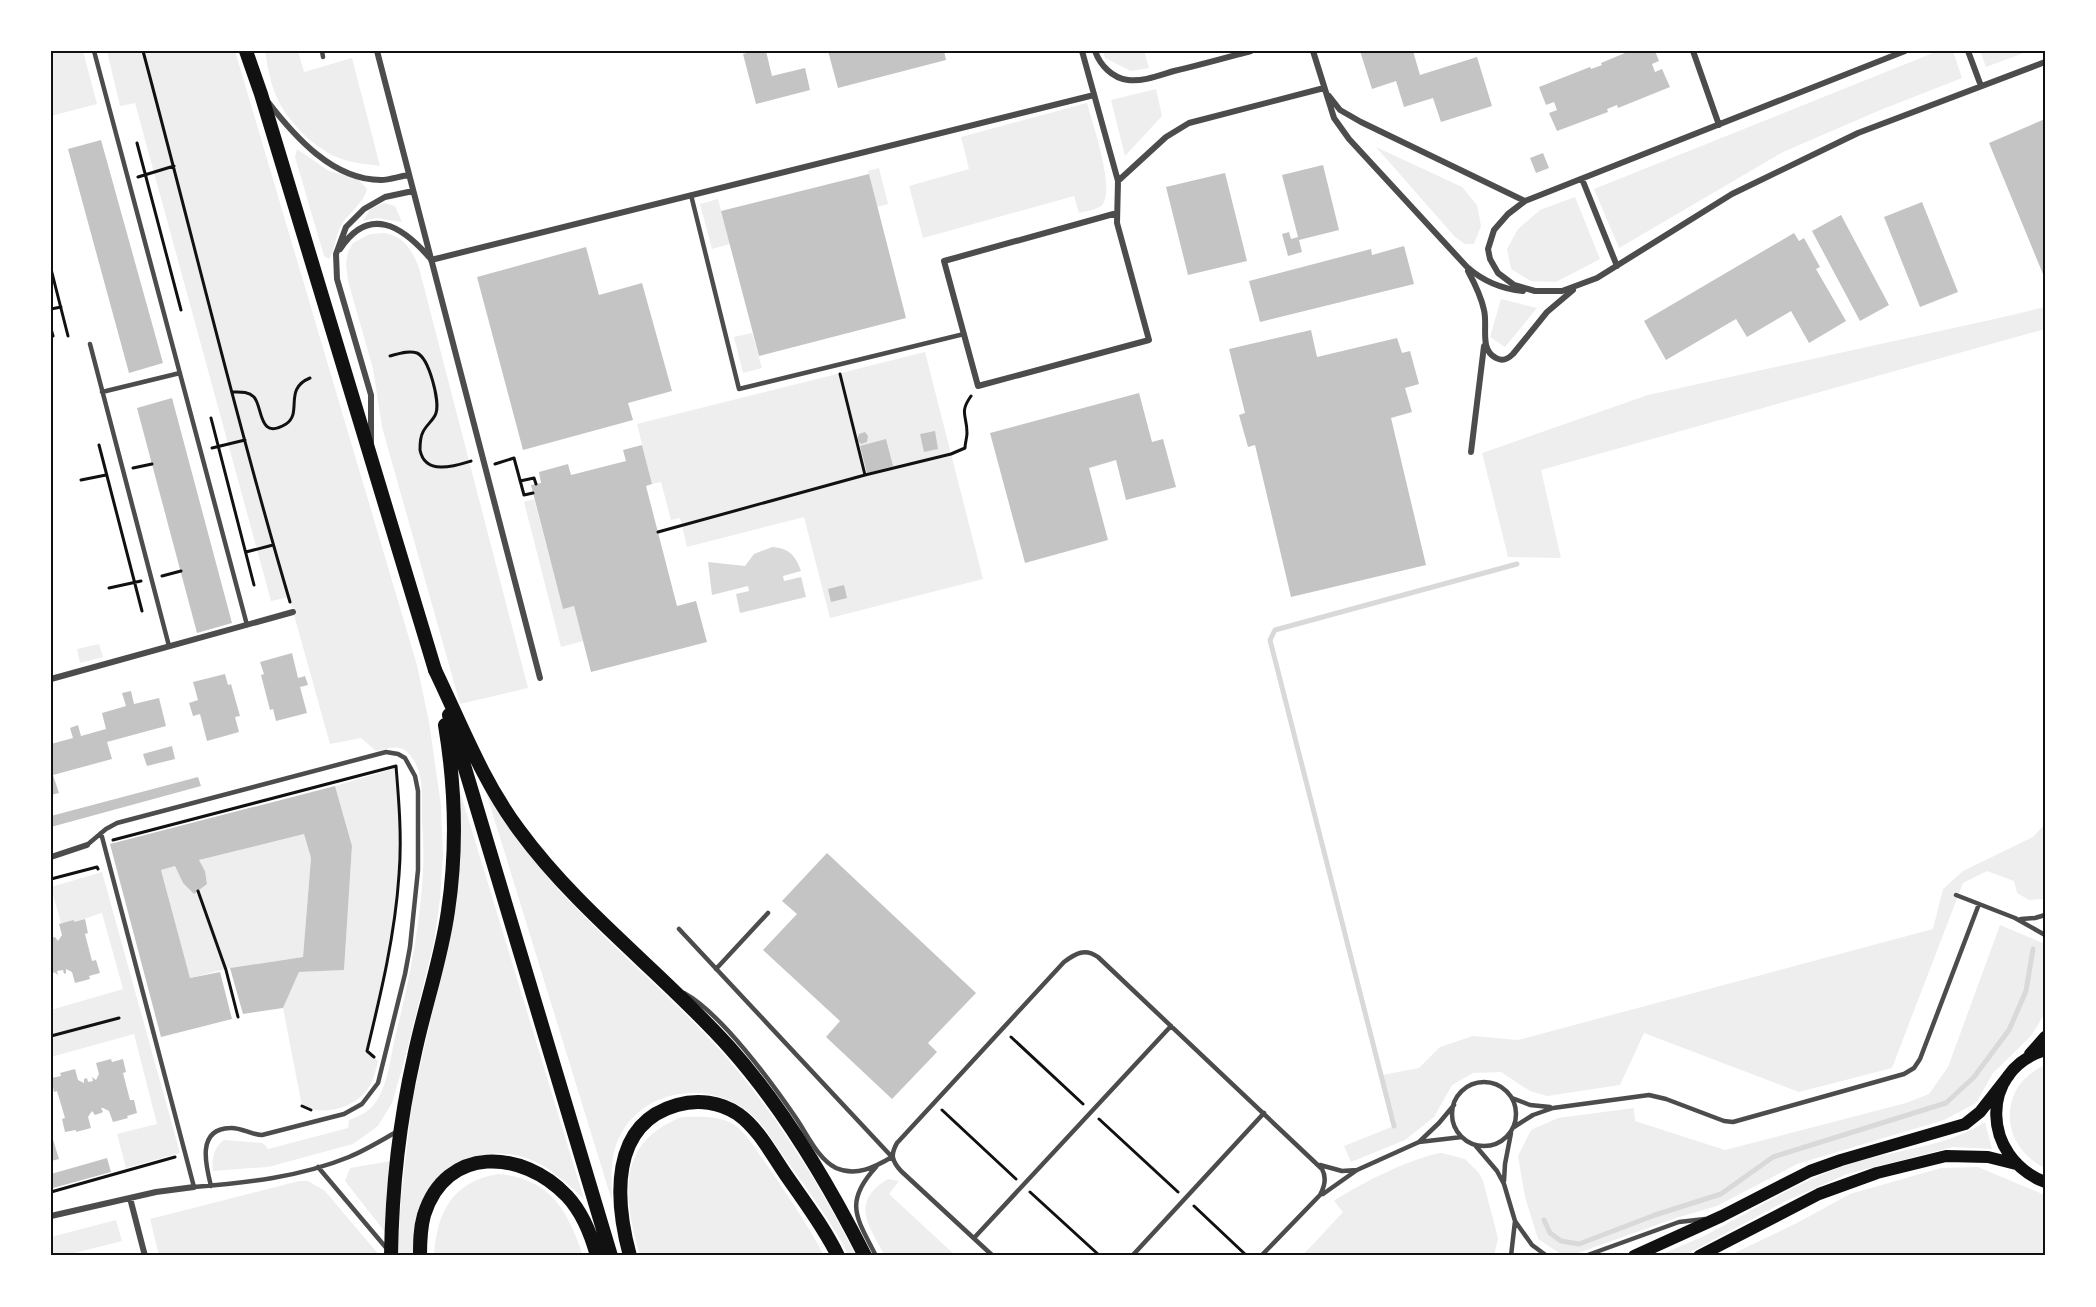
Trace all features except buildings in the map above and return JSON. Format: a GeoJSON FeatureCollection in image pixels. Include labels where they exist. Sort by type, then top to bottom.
{"type":"FeatureCollection","features":[{"type":"Feature","properties":{"kind":"main road"},"geometry":{"type":"LineString","coordinates":[[246,51],[261,94],[611,1256]]}},
{"type":"Feature","properties":{"kind":"main road"},"geometry":{"type":"LineString","coordinates":[[254,51],[256,78]]}},
{"type":"Feature","properties":{"kind":"main road"},"geometry":{"type":"LineString","coordinates":[[435,670],[486,778],[519,831],[539,857],[586,908],[664,981],[729,1048],[772,1101],[817,1169],[866,1256]]}},
{"type":"Feature","properties":{"kind":"main road"},"geometry":{"type":"LineString","coordinates":[[391,1255],[395,1170],[400,1129],[415,1051],[442,948],[450,898],[453,840],[452,787],[446,728],[435,670]]}},
{"type":"Feature","properties":{"kind":"main road"},"geometry":{"type":"LineString","coordinates":[[1634,1256],[1722,1216],[1810,1171],[1965,1124],[1980,1112],[2009,1075],[2045,1037]]}},
{"type":"Feature","properties":{"kind":"main road"},"geometry":{"type":"LineString","coordinates":[[2025,1060],[2045,1050]]}},
{"type":"Feature","properties":{"kind":"main road"},"geometry":{"type":"LineString","coordinates":[[2009,1075],[1997,1104],[1996,1120],[1999,1138],[2006,1152],[2016,1164],[2030,1176],[2045,1182]]}},
{"type":"Feature","properties":{"kind":"main road"},"geometry":{"type":"LineString","coordinates":[[630,1256],[621,1216],[620,1195],[627,1151],[637,1130],[651,1116],[669,1107],[692,1102],[715,1104],[746,1120],[798,1192],[838,1256]]}},
{"type":"Feature","properties":{"kind":"main road"},"geometry":{"type":"LineString","coordinates":[[1699,1256],[1820,1194],[1877,1173],[1952,1155],[1988,1157],[2016,1164]]}},
{"type":"Feature","properties":{"kind":"main road"},"geometry":{"type":"LineString","coordinates":[[420,1256],[424,1214],[443,1183],[459,1169],[486,1160],[522,1165],[533,1170],[567,1196],[586,1222],[597,1256]]}},
{"type":"Feature","properties":{"kind":"street"},"geometry":{"type":"LineString","coordinates":[[377,51],[540,678]]}},
{"type":"Feature","properties":{"kind":"street"},"geometry":{"type":"LineString","coordinates":[[1082,51],[1118,181],[1117,223],[1149,340],[978,386],[944,261],[1117,213]]}},
{"type":"Feature","properties":{"kind":"street"},"geometry":{"type":"LineString","coordinates":[[1095,51],[1107,70],[1130,80],[1251,51]]}},
{"type":"Feature","properties":{"kind":"street"},"geometry":{"type":"LineString","coordinates":[[1313,51],[1331,112],[1340,129],[1467,267],[1477,276],[1511,290],[1562,291],[1575,288]]}},
{"type":"Feature","properties":{"kind":"street"},"geometry":{"type":"LineString","coordinates":[[1693,51],[1719,125]]}},
{"type":"Feature","properties":{"kind":"street"},"geometry":{"type":"LineString","coordinates":[[1535,291],[1514,285],[1505,279],[1493,267],[1488,249],[1490,240],[1501,221],[1526,201],[1905,51]]}},
{"type":"Feature","properties":{"kind":"street"},"geometry":{"type":"LineString","coordinates":[[1968,51],[1981,86]]}},
{"type":"Feature","properties":{"kind":"street"},"geometry":{"type":"LineString","coordinates":[[1485,342],[1493,357],[1500,360],[1507,359],[1526,340],[1547,312],[1575,288],[1617,266],[1732,194],[1858,133],[2045,62]]}},
{"type":"Feature","properties":{"kind":"street"},"geometry":{"type":"LineString","coordinates":[[1118,181],[1166,137],[1189,123],[1324,88]]}},
{"type":"Feature","properties":{"kind":"street"},"geometry":{"type":"LineString","coordinates":[[1324,88],[1334,104],[1350,116],[1526,201]]}},
{"type":"Feature","properties":{"kind":"street"},"geometry":{"type":"LineString","coordinates":[[261,94],[284,124],[307,147],[343,171],[382,180],[409,175]]}},
{"type":"Feature","properties":{"kind":"street"},"geometry":{"type":"LineString","coordinates":[[431,260],[1094,95]]}},
{"type":"Feature","properties":{"kind":"street"},"geometry":{"type":"LineString","coordinates":[[1582,179],[1617,266]]}},
{"type":"Feature","properties":{"kind":"street"},"geometry":{"type":"LineString","coordinates":[[371,458],[371,395],[337,279],[336,254],[346,226],[364,209],[385,197],[413,191]]}},
{"type":"Feature","properties":{"kind":"street"},"geometry":{"type":"LineString","coordinates":[[336,254],[352,234],[374,224],[384,224],[405,234],[431,260]]}},
{"type":"Feature","properties":{"kind":"street"},"geometry":{"type":"LineString","coordinates":[[1467,267],[1479,292],[1485,314],[1485,342],[1471,452]]}},
{"type":"Feature","properties":{"kind":"street"},"geometry":{"type":"LineString","coordinates":[[51,679],[293,612]]}},
{"type":"Feature","properties":{"kind":"street"},"geometry":{"type":"LineString","coordinates":[[51,857],[87,845]]}},
{"type":"Feature","properties":{"kind":"street"},"geometry":{"type":"LineString","coordinates":[[51,1216],[156,1192],[195,1187]]}},
{"type":"Feature","properties":{"kind":"street"},"geometry":{"type":"LineString","coordinates":[[130,1198],[145,1256]]}},
{"type":"Feature","properties":{"kind":"lane"},"geometry":{"type":"LineString","coordinates":[[94,51],[247,625]]}},
{"type":"Feature","properties":{"kind":"lane"},"geometry":{"type":"LineString","coordinates":[[691,195],[739,389],[964,334]]}},
{"type":"Feature","properties":{"kind":"lane"},"geometry":{"type":"LineString","coordinates":[[90,344],[169,646]]}},
{"type":"Feature","properties":{"kind":"lane"},"geometry":{"type":"LineString","coordinates":[[102,392],[180,373]]}},
{"type":"Feature","properties":{"kind":"lane"},"geometry":{"type":"LineString","coordinates":[[87,845],[117,823],[386,752],[405,758],[415,776],[418,791],[418,870],[410,947],[378,1083],[362,1104],[344,1114],[262,1135],[228,1128],[219,1131],[212,1136],[205,1151],[212,1186]]}},
{"type":"Feature","properties":{"kind":"lane"},"geometry":{"type":"LineString","coordinates":[[101,833],[195,1187],[260,1180],[318,1167],[350,1157],[400,1129]]}},
{"type":"Feature","properties":{"kind":"lane"},"geometry":{"type":"LineString","coordinates":[[1956,895],[2015,918],[2045,935]]}},
{"type":"Feature","properties":{"kind":"lane"},"geometry":{"type":"LineString","coordinates":[[1475,1145],[1492,1145],[1501,1142],[1513,1129],[1533,1115],[1553,1108],[1649,1095],[1666,1098],[1724,1121],[1733,1122],[1910,1071],[1920,1059],[1979,904]]}},
{"type":"Feature","properties":{"kind":"lane"},"geometry":{"type":"LineString","coordinates":[[716,969],[768,913]]}},
{"type":"Feature","properties":{"kind":"lane"},"geometry":{"type":"LineString","coordinates":[[2015,918],[2026,920],[2045,915]]}},
{"type":"Feature","properties":{"kind":"lane"},"geometry":{"type":"LineString","coordinates":[[679,929],[892,1157],[901,1171],[993,1256]]}},
{"type":"Feature","properties":{"kind":"lane"},"geometry":{"type":"LineString","coordinates":[[876,1256],[856,1214],[863,1180],[876,1167],[892,1157],[897,1143],[1065,962],[1085,951],[1098,957],[1318,1164],[1325,1175],[1324,1189],[1320,1195],[1261,1256]]}},
{"type":"Feature","properties":{"kind":"lane"},"geometry":{"type":"LineString","coordinates":[[664,981],[702,1005],[731,1036],[779,1094],[827,1162],[843,1170],[852,1171],[876,1167]]}},
{"type":"Feature","properties":{"kind":"lane"},"geometry":{"type":"LineString","coordinates":[[974,1238],[1171,1026]]}},
{"type":"Feature","properties":{"kind":"lane"},"geometry":{"type":"LineString","coordinates":[[1419,1142],[1439,1123],[1463,1091],[1469,1087],[1485,1083],[1500,1087],[1512,1098],[1530,1105],[1553,1108]]}},
{"type":"Feature","properties":{"kind":"lane"},"geometry":{"type":"LineString","coordinates":[[1504,1184],[1505,1164],[1516,1114],[1512,1098]]}},
{"type":"Feature","properties":{"kind":"lane"},"geometry":{"type":"LineString","coordinates":[[1455,1103],[1454,1121],[1462,1137],[1475,1145],[1497,1171],[1504,1184],[1515,1221],[1532,1245],[1547,1256]]}},
{"type":"Feature","properties":{"kind":"lane"},"geometry":{"type":"LineString","coordinates":[[1132,1256],[1264,1113]]}},
{"type":"Feature","properties":{"kind":"lane"},"geometry":{"type":"LineString","coordinates":[[1320,1195],[1358,1170],[1419,1142],[1462,1137]]}},
{"type":"Feature","properties":{"kind":"lane"},"geometry":{"type":"LineString","coordinates":[[1318,1164],[1332,1170],[1358,1170]]}},
{"type":"Feature","properties":{"kind":"lane"},"geometry":{"type":"LineString","coordinates":[[318,1167],[391,1255]]}},
{"type":"Feature","properties":{"kind":"lane"},"geometry":{"type":"LineString","coordinates":[[1585,1256],[1679,1222],[1722,1216]]}},
{"type":"Feature","properties":{"kind":"lane"},"geometry":{"type":"LineString","coordinates":[[1510,1256],[1515,1221]]}},
{"type":"Feature","properties":{"kind":"path"},"geometry":{"type":"LineString","coordinates":[[143,51],[231,392],[293,612]]}},
{"type":"Feature","properties":{"kind":"path"},"geometry":{"type":"LineString","coordinates":[[137,143],[181,310]]}},
{"type":"Feature","properties":{"kind":"path"},"geometry":{"type":"LineString","coordinates":[[145,174],[174,166]]}},
{"type":"Feature","properties":{"kind":"path"},"geometry":{"type":"LineString","coordinates":[[51,268],[68,336]]}},
{"type":"Feature","properties":{"kind":"path"},"geometry":{"type":"LineString","coordinates":[[51,309],[61,307]]}},
{"type":"Feature","properties":{"kind":"path"},"geometry":{"type":"LineString","coordinates":[[51,329],[53,336]]}},
{"type":"Feature","properties":{"kind":"path"},"geometry":{"type":"LineString","coordinates":[[390,356],[403,352],[415,352],[422,356],[427,364],[437,400],[436,412],[420,441],[421,452],[425,460],[432,465],[447,468],[482,458]]}},
{"type":"Feature","properties":{"kind":"path"},"geometry":{"type":"LineString","coordinates":[[840,373],[865,475]]}},
{"type":"Feature","properties":{"kind":"path"},"geometry":{"type":"LineString","coordinates":[[231,392],[242,392],[254,397],[262,421],[274,428],[290,421],[294,414],[293,406],[297,387],[302,381],[310,378]]}},
{"type":"Feature","properties":{"kind":"path"},"geometry":{"type":"LineString","coordinates":[[658,532],[865,475],[951,454],[965,448],[967,432],[963,418],[963,406],[978,386]]}},
{"type":"Feature","properties":{"kind":"path"},"geometry":{"type":"LineString","coordinates":[[211,418],[254,585]]}},
{"type":"Feature","properties":{"kind":"path"},"geometry":{"type":"LineString","coordinates":[[218,446],[245,440]]}},
{"type":"Feature","properties":{"kind":"path"},"geometry":{"type":"LineString","coordinates":[[99,445],[142,611]]}},
{"type":"Feature","properties":{"kind":"path"},"geometry":{"type":"LineString","coordinates":[[484,466],[514,458],[524,495],[533,493]]}},
{"type":"Feature","properties":{"kind":"path"},"geometry":{"type":"LineString","coordinates":[[81,480],[107,474]]}},
{"type":"Feature","properties":{"kind":"path"},"geometry":{"type":"LineString","coordinates":[[520,481],[534,478],[536,484]]}},
{"type":"Feature","properties":{"kind":"path"},"geometry":{"type":"LineString","coordinates":[[246,552],[273,545]]}},
{"type":"Feature","properties":{"kind":"path"},"geometry":{"type":"LineString","coordinates":[[109,588],[134,582]]}},
{"type":"Feature","properties":{"kind":"path"},"geometry":{"type":"LineString","coordinates":[[107,842],[396,766],[400,817],[400,874],[388,962],[367,1051],[378,1060]]}},
{"type":"Feature","properties":{"kind":"path"},"geometry":{"type":"LineString","coordinates":[[51,879],[97,867],[100,879]]}},
{"type":"Feature","properties":{"kind":"path"},"geometry":{"type":"LineString","coordinates":[[198,891],[226,970],[238,1017]]}},
{"type":"Feature","properties":{"kind":"path"},"geometry":{"type":"LineString","coordinates":[[51,1036],[119,1018]]}},
{"type":"Feature","properties":{"kind":"path"},"geometry":{"type":"LineString","coordinates":[[1002,1029],[1247,1256]]}},
{"type":"Feature","properties":{"kind":"path"},"geometry":{"type":"LineString","coordinates":[[302,1106],[319,1112]]}},
{"type":"Feature","properties":{"kind":"path"},"geometry":{"type":"LineString","coordinates":[[51,1192],[175,1158],[172,1147]]}},
{"type":"Feature","properties":{"kind":"shaded area"},"geometry":{"type":"Polygon","coordinates":[[[51,51],[83,51],[97,104],[51,116],[51,51]]]}},
{"type":"Feature","properties":{"kind":"shaded area"},"geometry":{"type":"Polygon","coordinates":[[[107,51],[235,51],[417,665],[429,722],[441,805],[443,855],[434,942],[392,1103],[378,1126],[353,1144],[268,1167],[213,1171],[212,1162],[218,1146],[224,1140],[263,1143],[268,1149],[348,1128],[349,1120],[370,1109],[379,1097],[388,1074],[409,979],[419,914],[423,858],[421,784],[417,766],[403,749],[392,748],[376,751],[361,738],[330,744],[289,597],[271,601],[135,103],[120,106],[107,51]]]}},
{"type":"Feature","properties":{"kind":"shaded area"},"geometry":{"type":"Polygon","coordinates":[[[265,51],[298,51],[304,72],[352,58],[380,166],[354,162],[328,153],[290,120],[273,88],[265,51]]]}},
{"type":"Feature","properties":{"kind":"shaded area"},"geometry":{"type":"Polygon","coordinates":[[[1103,51],[1144,51],[1149,68],[1131,71],[1105,58],[1103,51]]]}},
{"type":"Feature","properties":{"kind":"shaded area"},"geometry":{"type":"Polygon","coordinates":[[[1938,51],[1953,51],[1962,78],[1783,152],[1619,248],[1594,189],[1938,51]]]}},
{"type":"Feature","properties":{"kind":"shaded area"},"geometry":{"type":"Polygon","coordinates":[[[1980,51],[2029,51],[1986,67],[1980,51]]]}},
{"type":"Feature","properties":{"kind":"shaded area"},"geometry":{"type":"Polygon","coordinates":[[[1156,89],[1162,116],[1125,156],[1111,100],[1156,89]]]}},
{"type":"Feature","properties":{"kind":"shaded area"},"geometry":{"type":"Polygon","coordinates":[[[1087,103],[1105,171],[1106,197],[1100,207],[1079,213],[1074,196],[923,238],[909,186],[969,169],[961,137],[1087,103]]]}},
{"type":"Feature","properties":{"kind":"shaded area"},"geometry":{"type":"Polygon","coordinates":[[[1376,147],[1462,187],[1477,205],[1481,226],[1474,244],[1465,244],[1455,237],[1376,147]]]}},
{"type":"Feature","properties":{"kind":"shaded area"},"geometry":{"type":"Polygon","coordinates":[[[297,149],[329,171],[358,179],[367,189],[340,228],[329,259],[324,256],[295,157],[297,149]]]}},
{"type":"Feature","properties":{"kind":"shaded area"},"geometry":{"type":"Polygon","coordinates":[[[879,168],[888,204],[877,207],[868,171],[879,168]]]}},
{"type":"Feature","properties":{"kind":"shaded area"},"geometry":{"type":"Polygon","coordinates":[[[1575,197],[1600,259],[1556,282],[1531,281],[1511,269],[1507,249],[1518,229],[1540,210],[1575,197]]]}},
{"type":"Feature","properties":{"kind":"shaded area"},"geometry":{"type":"Polygon","coordinates":[[[718,199],[730,244],[712,249],[700,204],[718,199]]]}},
{"type":"Feature","properties":{"kind":"shaded area"},"geometry":{"type":"Polygon","coordinates":[[[384,203],[395,206],[402,222],[376,218],[363,221],[370,209],[384,203]]]}},
{"type":"Feature","properties":{"kind":"shaded area"},"geometry":{"type":"Polygon","coordinates":[[[385,233],[398,238],[407,245],[419,268],[528,688],[460,704],[382,427],[373,369],[348,281],[346,264],[348,252],[353,243],[370,234],[385,233]]]}},
{"type":"Feature","properties":{"kind":"shaded area"},"geometry":{"type":"Polygon","coordinates":[[[1501,299],[1537,308],[1505,347],[1490,337],[1501,299]]]}},
{"type":"Feature","properties":{"kind":"shaded area"},"geometry":{"type":"Polygon","coordinates":[[[2045,307],[2045,329],[1541,470],[1561,558],[1508,557],[1482,453],[1648,395],[2045,307]]]}},
{"type":"Feature","properties":{"kind":"shaded area"},"geometry":{"type":"Polygon","coordinates":[[[752,333],[762,368],[743,373],[734,337],[752,333]]]}},
{"type":"Feature","properties":{"kind":"shaded area"},"geometry":{"type":"Polygon","coordinates":[[[925,352],[983,579],[830,618],[804,517],[687,547],[680,518],[671,520],[661,482],[652,484],[637,424],[925,352]]]}},
{"type":"Feature","properties":{"kind":"shaded area"},"geometry":{"type":"Polygon","coordinates":[[[534,499],[563,608],[574,606],[583,641],[561,647],[524,502],[534,499]]]}},
{"type":"Feature","properties":{"kind":"shaded area"},"geometry":{"type":"Polygon","coordinates":[[[772,547],[787,551],[797,561],[801,571],[783,576],[784,581],[801,577],[806,597],[740,613],[736,594],[749,591],[748,586],[712,595],[708,562],[745,566],[754,554],[772,547]]]}},
{"type":"Feature","properties":{"kind":"shaded area"},"geometry":{"type":"Polygon","coordinates":[[[99,644],[103,657],[80,663],[77,649],[99,644]]]}},
{"type":"Feature","properties":{"kind":"shaded area"},"geometry":{"type":"Polygon","coordinates":[[[396,768],[400,848],[398,896],[387,963],[367,1050],[378,1061],[371,1083],[359,1098],[341,1108],[311,1109],[302,1106],[283,1008],[299,972],[344,970],[352,847],[335,786],[396,768]]]}},
{"type":"Feature","properties":{"kind":"shaded area"},"geometry":{"type":"Polygon","coordinates":[[[455,775],[584,1199],[549,1170],[536,1162],[518,1156],[501,1153],[466,1160],[451,1168],[426,1193],[415,1221],[413,1256],[398,1256],[401,1198],[412,1102],[453,921],[455,775]]]}},
{"type":"Feature","properties":{"kind":"shaded area"},"geometry":{"type":"Polygon","coordinates":[[[486,792],[548,878],[591,924],[690,1018],[746,1081],[798,1153],[856,1256],[849,1256],[818,1205],[760,1123],[734,1103],[716,1096],[697,1093],[678,1094],[660,1099],[644,1108],[630,1121],[619,1138],[614,1153],[612,1201],[486,792]]]}},
{"type":"Feature","properties":{"kind":"shaded area"},"geometry":{"type":"Polygon","coordinates":[[[2045,824],[2045,897],[2029,900],[2017,893],[2014,881],[1987,871],[1963,883],[1892,1068],[1799,1092],[1644,1033],[1620,1085],[1547,1096],[1530,1091],[1501,1072],[1473,1073],[1452,1085],[1434,1117],[1405,1140],[1351,1162],[1344,1146],[1394,1126],[1382,1075],[1419,1068],[1440,1047],[1473,1036],[1518,1040],[1933,929],[1943,889],[1963,871],[2033,837],[2045,824]]]}},
{"type":"Feature","properties":{"kind":"shaded area"},"geometry":{"type":"Polygon","coordinates":[[[304,834],[311,858],[303,957],[230,968],[190,978],[161,870],[175,866],[183,883],[194,894],[207,884],[205,871],[199,860],[304,834]]]}},
{"type":"Feature","properties":{"kind":"shaded area"},"geometry":{"type":"Polygon","coordinates":[[[102,872],[180,1153],[126,1168],[117,1134],[157,1124],[134,1034],[51,1057],[51,1010],[123,989],[102,913],[62,926],[51,888],[102,872]]]}},
{"type":"Feature","properties":{"kind":"shaded area"},"geometry":{"type":"Polygon","coordinates":[[[2000,925],[2045,944],[2045,1013],[2031,1036],[1993,1073],[1976,1103],[1944,1120],[1797,1164],[1717,1206],[1578,1253],[1561,1254],[1538,1239],[1525,1197],[1518,1156],[1531,1130],[1558,1118],[1634,1108],[1635,1121],[1725,1150],[1906,1103],[1929,1094],[1948,1067],[2000,925]]]}},
{"type":"Feature","properties":{"kind":"shaded area"},"geometry":{"type":"Polygon","coordinates":[[[2045,1065],[2045,1168],[2030,1158],[2019,1146],[2012,1131],[2010,1116],[2012,1101],[2018,1087],[2029,1075],[2045,1065]]]}},
{"type":"Feature","properties":{"kind":"shaded area"},"geometry":{"type":"Polygon","coordinates":[[[682,1117],[717,1118],[736,1126],[752,1143],[811,1232],[824,1256],[640,1256],[634,1235],[628,1194],[635,1157],[644,1142],[660,1128],[682,1117]]]}},
{"type":"Feature","properties":{"kind":"shaded area"},"geometry":{"type":"Polygon","coordinates":[[[1985,1122],[1992,1149],[1953,1147],[1847,1174],[1786,1201],[1685,1255],[1658,1256],[1704,1236],[1828,1172],[1864,1160],[1952,1138],[1985,1122]]]}},
{"type":"Feature","properties":{"kind":"shaded area"},"geometry":{"type":"Polygon","coordinates":[[[1442,1153],[1465,1159],[1479,1173],[1498,1238],[1494,1256],[1302,1256],[1343,1212],[1334,1201],[1386,1172],[1442,1153]]]}},
{"type":"Feature","properties":{"kind":"shaded area"},"geometry":{"type":"Polygon","coordinates":[[[391,1161],[385,1232],[345,1181],[350,1168],[391,1161]]]}},
{"type":"Feature","properties":{"kind":"shaded area"},"geometry":{"type":"Polygon","coordinates":[[[1978,1167],[2045,1195],[2045,1256],[1728,1256],[1797,1223],[1850,1194],[1941,1168],[1978,1167]]]}},
{"type":"Feature","properties":{"kind":"shaded area"},"geometry":{"type":"Polygon","coordinates":[[[498,1174],[531,1182],[554,1199],[571,1224],[583,1256],[434,1256],[439,1226],[450,1202],[469,1184],[498,1174]]]}},
{"type":"Feature","properties":{"kind":"shaded area"},"geometry":{"type":"Polygon","coordinates":[[[888,1179],[899,1181],[889,1194],[956,1256],[885,1256],[869,1225],[866,1206],[876,1188],[888,1179]]]}},
{"type":"Feature","properties":{"kind":"shaded area"},"geometry":{"type":"Polygon","coordinates":[[[299,1181],[308,1181],[325,1191],[380,1256],[159,1256],[150,1219],[299,1181]]]}},
{"type":"Feature","properties":{"kind":"shaded area"},"geometry":{"type":"Polygon","coordinates":[[[116,1220],[122,1241],[63,1256],[51,1256],[51,1237],[116,1220]]]}},
{"type":"Feature","properties":{"kind":"waterway"},"geometry":{"type":"LineString","coordinates":[[1394,1126],[1270,640],[1275,630],[1517,564]]}},
{"type":"Feature","properties":{"kind":"waterway"},"geometry":{"type":"LineString","coordinates":[[1544,1220],[1550,1233],[1561,1241],[1579,1244],[1655,1215],[1721,1194],[1773,1157],[1946,1103],[1974,1077],[2009,1030],[2026,991],[2033,949]]}}]}
